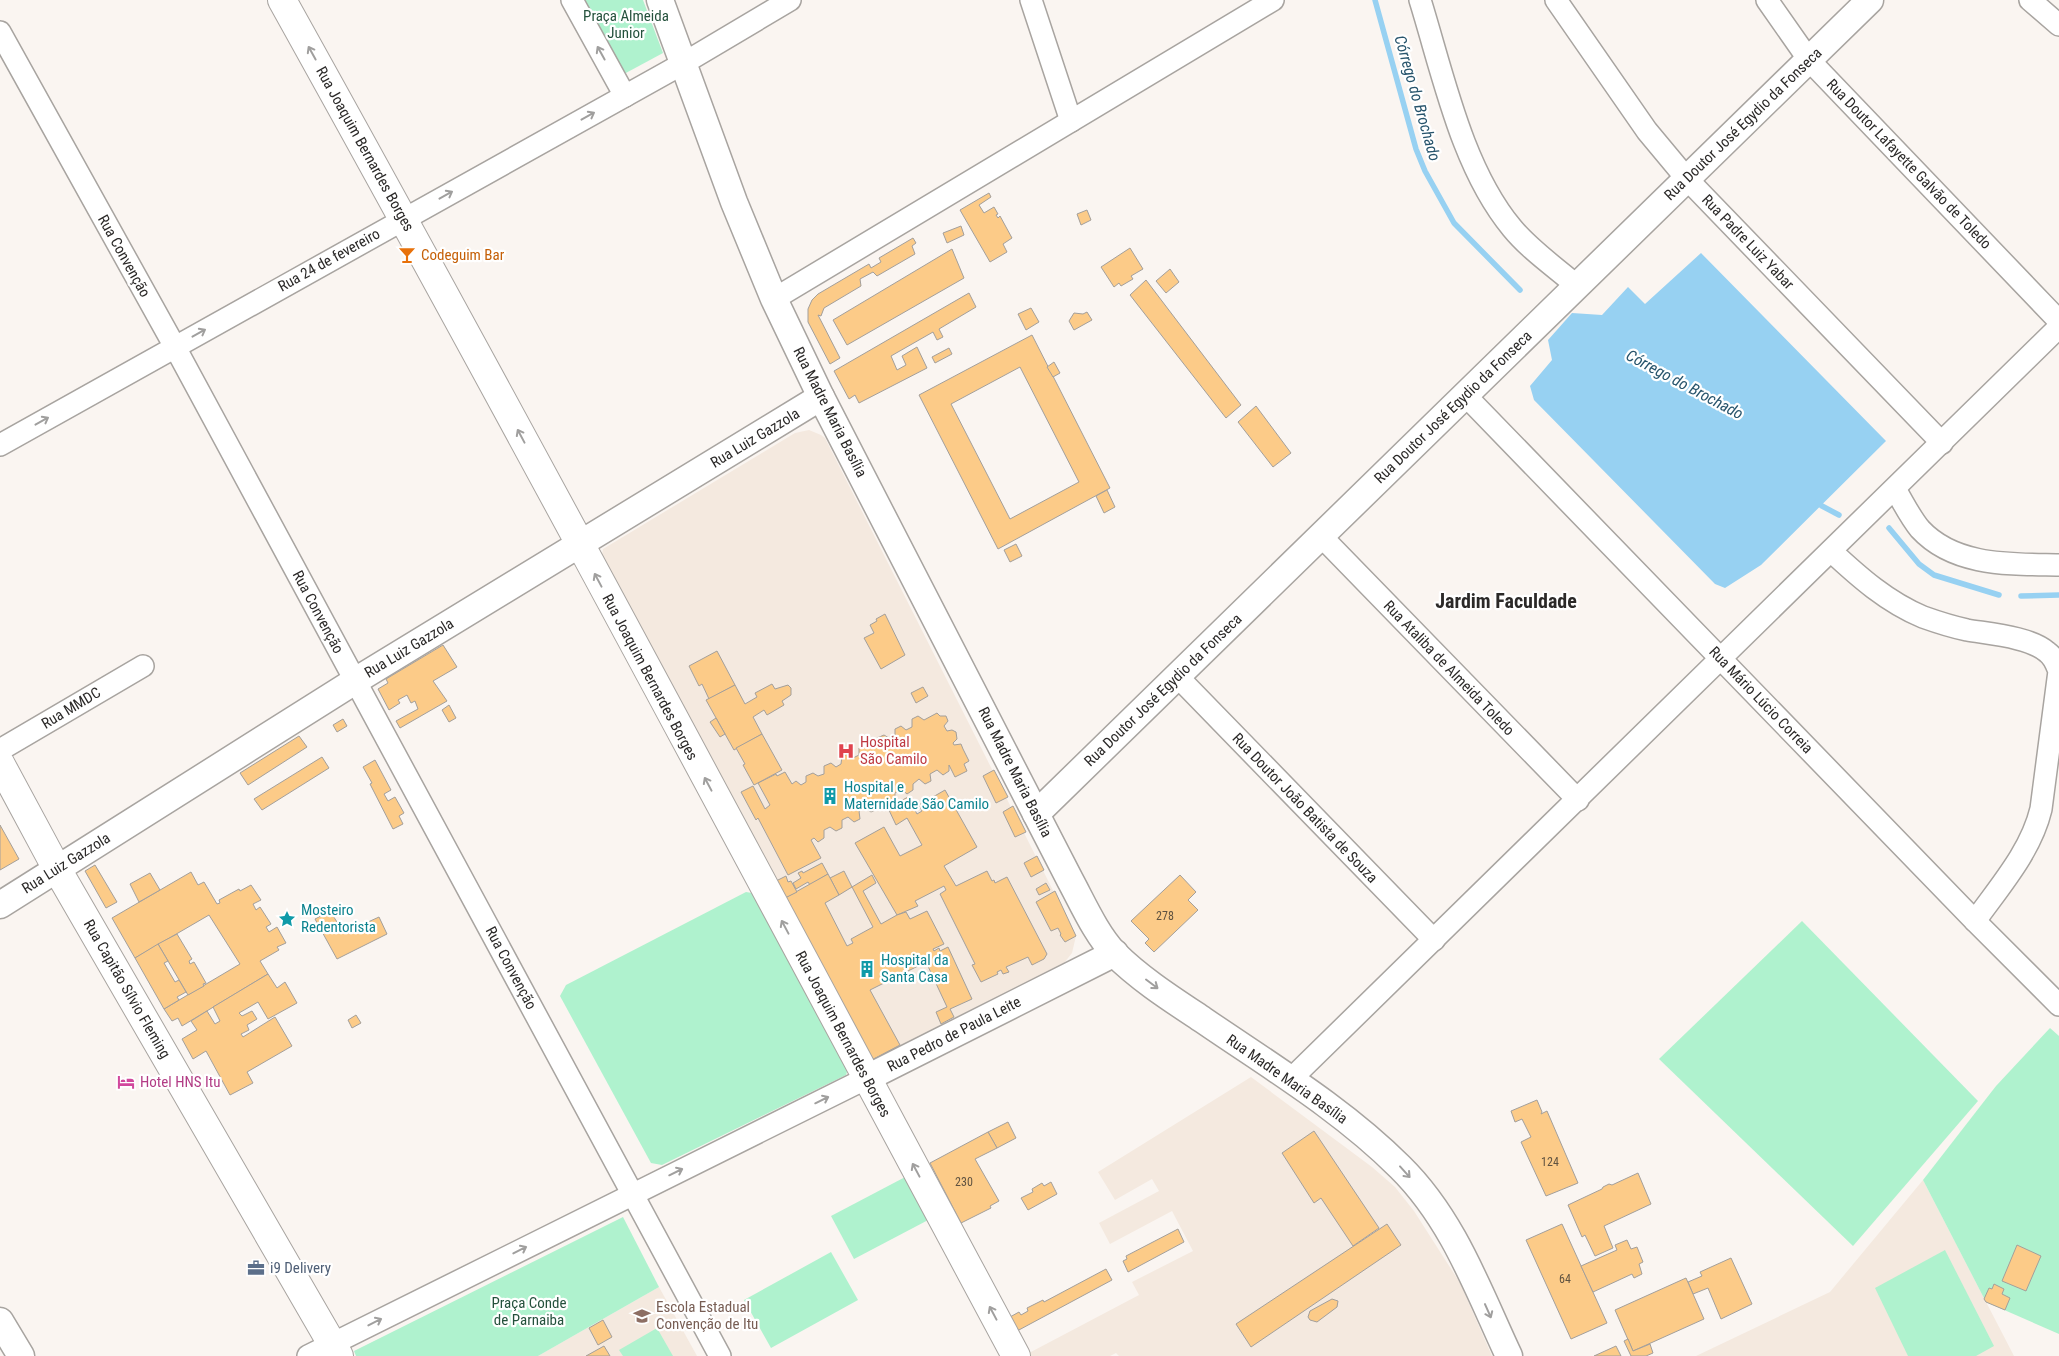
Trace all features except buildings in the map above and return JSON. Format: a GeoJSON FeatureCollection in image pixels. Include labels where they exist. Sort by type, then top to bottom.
{"type":"FeatureCollection","features":[{"type":"Feature","properties":{"kind":"main road","name":"Rua Joaquim Bernardes Borges"},"geometry":{"type":"LineString","coordinates":[[282,0],[404,218],[1016,1356]]}},
{"type":"Feature","properties":{"kind":"main road","name":"Rua Capitão Sílvio Fleming"},"geometry":{"type":"LineString","coordinates":[[0,763],[326,1352]]}},
{"type":"Feature","properties":{"kind":"street"},"geometry":{"type":"LineString","coordinates":[[572,0],[624,96]]}},
{"type":"Feature","properties":{"kind":"street","name":"Rua Madre Maria Basília"},"geometry":{"type":"LineString","coordinates":[[660,0],[734,202],[774,298],[821,397],[1090,917],[1114,953],[1178,1003],[1370,1138],[1402,1168],[1442,1218],[1459,1246],[1509,1356]]}},
{"type":"Feature","properties":{"kind":"street","name":"Rua 24 de fevereiro"},"geometry":{"type":"LineString","coordinates":[[0,445],[684,63],[790,0]]}},
{"type":"Feature","properties":{"kind":"street"},"geometry":{"type":"LineString","coordinates":[[1031,0],[1071,121]]}},
{"type":"Feature","properties":{"kind":"street"},"geometry":{"type":"LineString","coordinates":[[774,298],[1273,0]]}},
{"type":"Feature","properties":{"kind":"street"},"geometry":{"type":"LineString","coordinates":[[1420,0],[1462,134],[1483,185],[1499,211],[1527,245],[1577,286]]}},
{"type":"Feature","properties":{"kind":"street","name":"Rua Padre Luiz Yabar"},"geometry":{"type":"LineString","coordinates":[[1556,0],[1647,131],[1687,179],[1942,443]]}},
{"type":"Feature","properties":{"kind":"street","name":"Rua Doutor Lafayette Galvão de Toledo"},"geometry":{"type":"LineString","coordinates":[[1767,0],[1809,60],[2059,321]]}},
{"type":"Feature","properties":{"kind":"street","name":"Rua Doutor José Egydio da Fonseca"},"geometry":{"type":"LineString","coordinates":[[1036,814],[1870,0]]}},
{"type":"Feature","properties":{"kind":"street"},"geometry":{"type":"LineString","coordinates":[[2030,0],[2059,25]]}},
{"type":"Feature","properties":{"kind":"street","name":"Rua Convenção"},"geometry":{"type":"LineString","coordinates":[[0,32],[175,347],[632,1194]]}},
{"type":"Feature","properties":{"kind":"street"},"geometry":{"type":"LineString","coordinates":[[1290,1080],[2059,327]]}},
{"type":"Feature","properties":{"kind":"street","name":"Rua Mário Lúcio Correia"},"geometry":{"type":"LineString","coordinates":[[1465,394],[1975,921],[2059,1005]]}},
{"type":"Feature","properties":{"kind":"street","name":"Rua Luiz Gazzola"},"geometry":{"type":"LineString","coordinates":[[0,905],[355,681],[821,397]]}},
{"type":"Feature","properties":{"kind":"street"},"geometry":{"type":"LineString","coordinates":[[1895,489],[1921,530],[1954,552],[1993,562],[2059,564]]}},
{"type":"Feature","properties":{"kind":"street","name":"Rua Ataliba de Almeida Toledo"},"geometry":{"type":"LineString","coordinates":[[1321,536],[1578,800]]}},
{"type":"Feature","properties":{"kind":"street"},"geometry":{"type":"LineString","coordinates":[[1831,551],[1862,581],[1894,602],[1924,617],[1956,627],[2032,643],[2046,650],[2053,658],[2059,671],[2041,809],[2036,828],[2026,848],[1975,921]]}},
{"type":"Feature","properties":{"kind":"street","name":"Rua MMDC"},"geometry":{"type":"LineString","coordinates":[[0,750],[143,666]]}},
{"type":"Feature","properties":{"kind":"street","name":"Rua Doutor João Batista de Souza"},"geometry":{"type":"LineString","coordinates":[[1177,676],[1434,940]]}},
{"type":"Feature","properties":{"kind":"street","name":"Rua Pedro de Paula Leite"},"geometry":{"type":"LineString","coordinates":[[632,1194],[1114,953]]}},
{"type":"Feature","properties":{"kind":"street"},"geometry":{"type":"LineString","coordinates":[[326,1352],[632,1194],[720,1356]]}},
{"type":"Feature","properties":{"kind":"street"},"geometry":{"type":"LineString","coordinates":[[0,1321],[21,1356]]}},
{"type":"Feature","properties":{"kind":"shaded area","name":"Hospital São Camilo"},"geometry":{"type":"Polygon","coordinates":[[[809,430],[825,438],[1076,936],[1072,953],[1064,963],[870,1061],[602,555],[603,549],[795,433],[809,430]]]}},
{"type":"Feature","properties":{"kind":"shaded area"},"geometry":{"type":"Polygon","coordinates":[[[1251,1077],[1372,1167],[1395,1187],[1414,1211],[1460,1283],[1492,1356],[1119,1356],[1116,1353],[1110,1356],[1031,1356],[1029,1353],[1139,1295],[1132,1282],[1193,1251],[1172,1211],[1110,1244],[1099,1223],[1159,1191],[1152,1179],[1115,1200],[1098,1172],[1251,1077]]]}},
{"type":"Feature","properties":{"kind":"shaded area"},"geometry":{"type":"Polygon","coordinates":[[[1923,1180],[2014,1356],[1696,1356],[1830,1292],[1923,1180]]]}},
{"type":"Feature","properties":{"kind":"shaded area","name":"Escola Estadual Convenção de Itu"},"geometry":{"type":"Polygon","coordinates":[[[659,1287],[697,1356],[538,1356],[659,1287]]]}},
{"type":"Feature","properties":{"kind":"green space","name":"Praça Almeida Junior"},"geometry":{"type":"Polygon","coordinates":[[[585,0],[643,0],[663,53],[624,74],[585,0]]]}},
{"type":"Feature","properties":{"kind":"green space"},"geometry":{"type":"Polygon","coordinates":[[[746,892],[758,894],[849,1066],[846,1075],[662,1165],[651,1163],[560,996],[566,985],[746,892]]]}},
{"type":"Feature","properties":{"kind":"green space"},"geometry":{"type":"Polygon","coordinates":[[[1802,921],[1978,1101],[1853,1246],[1659,1059],[1802,921]]]}},
{"type":"Feature","properties":{"kind":"green space"},"geometry":{"type":"Polygon","coordinates":[[[2050,1028],[2059,1036],[2059,1334],[1986,1302],[1923,1180],[1996,1086],[2050,1028]]]}},
{"type":"Feature","properties":{"kind":"green space"},"geometry":{"type":"Polygon","coordinates":[[[909,1175],[932,1218],[854,1259],[831,1216],[909,1175]]]}},
{"type":"Feature","properties":{"kind":"green space","name":"Praça Conde de Parnaiba"},"geometry":{"type":"Polygon","coordinates":[[[623,1217],[659,1287],[538,1356],[356,1356],[354,1351],[623,1217]]]}},
{"type":"Feature","properties":{"kind":"green space"},"geometry":{"type":"Polygon","coordinates":[[[1945,1250],[1994,1346],[1976,1356],[1908,1356],[1875,1288],[1945,1250]]]}},
{"type":"Feature","properties":{"kind":"green space"},"geometry":{"type":"Polygon","coordinates":[[[831,1252],[858,1300],[771,1348],[744,1300],[831,1252]]]}},
{"type":"Feature","properties":{"kind":"green space"},"geometry":{"type":"Polygon","coordinates":[[[657,1328],[673,1356],[623,1356],[619,1350],[657,1328]]]}},
{"type":"Feature","properties":{"kind":"water"},"geometry":{"type":"Polygon","coordinates":[[[1701,253],[1886,441],[1761,565],[1725,588],[1715,584],[1534,400],[1530,386],[1552,360],[1548,340],[1572,313],[1602,315],[1628,287],[1645,304],[1701,253]]]}},
{"type":"Feature","properties":{"kind":"waterway","name":"Córrego do Brochado"},"geometry":{"type":"LineString","coordinates":[[1375,0],[1416,149],[1425,171],[1454,223],[1520,290]]}},
{"type":"Feature","properties":{"kind":"waterway","name":"Córrego do Brochado"},"geometry":{"type":"LineString","coordinates":[[1817,502],[1839,515]]}},
{"type":"Feature","properties":{"kind":"waterway","name":"Córrego do Brochado"},"geometry":{"type":"LineString","coordinates":[[1889,528],[1919,564],[1934,575],[1999,595]]}},
{"type":"Feature","properties":{"kind":"waterway","name":"Córrego do Brochado"},"geometry":{"type":"LineString","coordinates":[[2021,596],[2059,595]]}},
{"type":"Feature","properties":{"kind":"place","name":"Codeguim Bar"},"geometry":{"type":"Point","coordinates":[407,255]}},
{"type":"Feature","properties":{"kind":"place","name":"Hospital São Camilo"},"geometry":{"type":"Point","coordinates":[846,751]}},
{"type":"Feature","properties":{"kind":"place","name":"Hospital e Maternidade São Camilo"},"geometry":{"type":"Point","coordinates":[830,796]}},
{"type":"Feature","properties":{"kind":"place","name":"Mosteiro Redentorista"},"geometry":{"type":"Point","coordinates":[287,919]}},
{"type":"Feature","properties":{"kind":"place","name":"Hospital da Santa Casa"},"geometry":{"type":"Point","coordinates":[867,969]}},
{"type":"Feature","properties":{"kind":"place","name":"Hotel HNS Itu"},"geometry":{"type":"Point","coordinates":[126,1082]}},
{"type":"Feature","properties":{"kind":"place","name":"i9 Delivery"},"geometry":{"type":"Point","coordinates":[256,1268]}},
{"type":"Feature","properties":{"kind":"place","name":"Escola Estadual Convenção de Itu"},"geometry":{"type":"Point","coordinates":[642,1316]}},
{"type":"Feature","properties":{"kind":"district","name":"Jardim Faculdade"},"geometry":{"type":"Point","coordinates":[1506,601]}}]}
